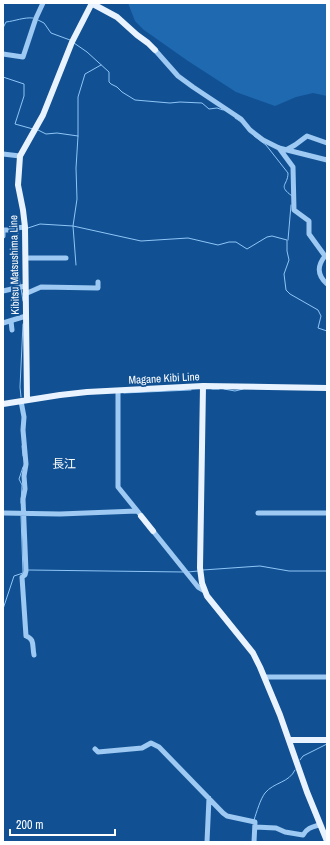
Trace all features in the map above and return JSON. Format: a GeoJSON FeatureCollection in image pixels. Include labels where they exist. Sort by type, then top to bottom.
{"type":"FeatureCollection","features":[{"type":"Feature","properties":{"kind":"main road"},"geometry":{"type":"LineString","coordinates":[[92,3],[117,17],[155,50]]}},
{"type":"Feature","properties":{"kind":"main road","name":"Kibitsu Matsushima Line"},"geometry":{"type":"LineString","coordinates":[[24,400],[26,258],[24,210],[18,185],[20,156],[43,115],[72,42],[92,3]]}},
{"type":"Feature","properties":{"kind":"main road"},"geometry":{"type":"LineString","coordinates":[[203,386],[200,578],[204,590],[213,605],[253,653],[265,677],[327,841]]}},
{"type":"Feature","properties":{"kind":"main road","name":"Magane Kibi Line"},"geometry":{"type":"LineString","coordinates":[[3,404],[67,394],[203,386],[327,388]]}},
{"type":"Feature","properties":{"kind":"main road"},"geometry":{"type":"LineString","coordinates":[[139,513],[153,531]]}},
{"type":"Feature","properties":{"kind":"main road"},"geometry":{"type":"LineString","coordinates":[[289,740],[327,740]]}},
{"type":"Feature","properties":{"kind":"street"},"geometry":{"type":"LineString","coordinates":[[3,54],[23,57],[34,23],[43,3]]}},
{"type":"Feature","properties":{"kind":"street"},"geometry":{"type":"LineString","coordinates":[[155,50],[174,72],[193,87],[233,113],[263,140],[279,148],[327,160]]}},
{"type":"Feature","properties":{"kind":"street"},"geometry":{"type":"LineString","coordinates":[[286,150],[306,136],[327,143]]}},
{"type":"Feature","properties":{"kind":"street"},"geometry":{"type":"LineString","coordinates":[[279,148],[293,167],[294,210],[309,221],[309,233],[325,256],[320,264],[319,272],[321,278],[327,284]]}},
{"type":"Feature","properties":{"kind":"street"},"geometry":{"type":"LineString","coordinates":[[3,154],[20,156]]}},
{"type":"Feature","properties":{"kind":"street"},"geometry":{"type":"LineString","coordinates":[[3,236],[3,230],[15,230],[16,228],[25,227]]}},
{"type":"Feature","properties":{"kind":"street"},"geometry":{"type":"LineString","coordinates":[[26,258],[66,258]]}},
{"type":"Feature","properties":{"kind":"street"},"geometry":{"type":"LineString","coordinates":[[82,282],[82,288]]}},
{"type":"Feature","properties":{"kind":"street"},"geometry":{"type":"LineString","coordinates":[[25,294],[41,287],[72,286],[82,288],[98,288],[98,282]]}},
{"type":"Feature","properties":{"kind":"street"},"geometry":{"type":"LineString","coordinates":[[3,291],[26,286]]}},
{"type":"Feature","properties":{"kind":"street"},"geometry":{"type":"LineString","coordinates":[[3,323],[26,316]]}},
{"type":"Feature","properties":{"kind":"street"},"geometry":{"type":"LineString","coordinates":[[11,321],[12,330]]}},
{"type":"Feature","properties":{"kind":"street"},"geometry":{"type":"LineString","coordinates":[[118,391],[118,486],[139,513]]}},
{"type":"Feature","properties":{"kind":"street"},"geometry":{"type":"LineString","coordinates":[[24,400],[26,464],[24,476],[24,513],[26,571],[25,575],[22,577],[26,636],[32,638],[33,640],[34,655]]}},
{"type":"Feature","properties":{"kind":"street"},"geometry":{"type":"LineString","coordinates":[[3,513],[139,513]]}},
{"type":"Feature","properties":{"kind":"street"},"geometry":{"type":"LineString","coordinates":[[258,514],[327,513]]}},
{"type":"Feature","properties":{"kind":"street"},"geometry":{"type":"LineString","coordinates":[[153,531],[198,587],[204,590]]}},
{"type":"Feature","properties":{"kind":"street"},"geometry":{"type":"LineString","coordinates":[[265,677],[327,677]]}},
{"type":"Feature","properties":{"kind":"street"},"geometry":{"type":"LineString","coordinates":[[95,749],[98,752],[142,748],[150,743],[160,747],[227,816],[276,828],[285,832],[303,835],[310,827],[320,825]]}},
{"type":"Feature","properties":{"kind":"street"},"geometry":{"type":"LineString","coordinates":[[207,842],[209,798]]}},
{"type":"Feature","properties":{"kind":"street"},"geometry":{"type":"LineString","coordinates":[[254,842],[255,823]]}},
{"type":"Feature","properties":{"kind":"shaded area"},"geometry":{"type":"Polygon","coordinates":[[[128,3],[327,3],[327,96],[313,93],[296,97],[275,106],[236,92],[144,30],[135,21],[128,3]]]}},
{"type":"Feature","properties":{"kind":"waterway"},"geometry":{"type":"LineString","coordinates":[[3,28],[6,22],[33,18]]}},
{"type":"Feature","properties":{"kind":"waterway"},"geometry":{"type":"LineString","coordinates":[[38,20],[44,23],[51,33],[70,40]]}},
{"type":"Feature","properties":{"kind":"waterway"},"geometry":{"type":"LineString","coordinates":[[74,43],[87,52],[109,72],[109,82],[111,84],[135,100],[170,103],[202,103],[209,109],[217,108],[223,110]]}},
{"type":"Feature","properties":{"kind":"waterway"},"geometry":{"type":"LineString","coordinates":[[76,265],[73,226],[77,199],[76,168],[78,97],[85,74],[101,65]]}},
{"type":"Feature","properties":{"kind":"waterway"},"geometry":{"type":"LineString","coordinates":[[3,77],[24,84],[24,96],[15,124],[33,129]]}},
{"type":"Feature","properties":{"kind":"waterway"},"geometry":{"type":"LineString","coordinates":[[235,118],[241,122]]}},
{"type":"Feature","properties":{"kind":"waterway"},"geometry":{"type":"LineString","coordinates":[[38,130],[46,134],[57,133],[78,136]]}},
{"type":"Feature","properties":{"kind":"waterway"},"geometry":{"type":"LineString","coordinates":[[254,136],[266,145],[288,173],[284,187],[285,190],[292,196]]}},
{"type":"Feature","properties":{"kind":"waterway"},"geometry":{"type":"LineString","coordinates":[[288,240],[291,205]]}},
{"type":"Feature","properties":{"kind":"waterway"},"geometry":{"type":"LineString","coordinates":[[28,228],[40,224],[73,226],[141,241],[188,238],[218,245],[236,242],[247,249],[267,237],[272,236],[287,240],[289,260],[284,274],[286,290],[290,294],[318,310],[321,316],[318,328],[327,331]]}},
{"type":"Feature","properties":{"kind":"waterway"},"geometry":{"type":"LineString","coordinates":[[18,230],[17,255],[20,285]]}},
{"type":"Feature","properties":{"kind":"waterway"},"geometry":{"type":"LineString","coordinates":[[21,288],[23,301]]}},
{"type":"Feature","properties":{"kind":"waterway"},"geometry":{"type":"LineString","coordinates":[[21,397],[20,387],[23,324]]}},
{"type":"Feature","properties":{"kind":"waterway"},"geometry":{"type":"LineString","coordinates":[[212,389],[219,389]]}},
{"type":"Feature","properties":{"kind":"waterway"},"geometry":{"type":"LineString","coordinates":[[224,389],[235,391],[243,389]]}},
{"type":"Feature","properties":{"kind":"waterway"},"geometry":{"type":"LineString","coordinates":[[124,393],[191,390]]}},
{"type":"Feature","properties":{"kind":"waterway"},"geometry":{"type":"LineString","coordinates":[[22,446],[23,456]]}},
{"type":"Feature","properties":{"kind":"waterway"},"geometry":{"type":"LineString","coordinates":[[21,503],[22,485],[19,479],[23,467]]}},
{"type":"Feature","properties":{"kind":"waterway"},"geometry":{"type":"LineString","coordinates":[[3,609],[14,576],[23,573],[21,516]]}},
{"type":"Feature","properties":{"kind":"waterway"},"geometry":{"type":"LineString","coordinates":[[203,570],[260,566],[289,571],[327,571]]}},
{"type":"Feature","properties":{"kind":"waterway"},"geometry":{"type":"LineString","coordinates":[[28,570],[183,572]]}},
{"type":"Feature","properties":{"kind":"waterway"},"geometry":{"type":"LineString","coordinates":[[188,572],[198,571]]}},
{"type":"Feature","properties":{"kind":"waterway"},"geometry":{"type":"LineString","coordinates":[[300,760],[303,756],[327,744]]}},
{"type":"Feature","properties":{"kind":"waterway"},"geometry":{"type":"LineString","coordinates":[[254,820],[260,802],[265,793],[269,789],[289,778],[295,770]]}},
{"type":"Feature","properties":{"kind":"district","name":"長江"},"geometry":{"type":"Point","coordinates":[64,464]}}]}
